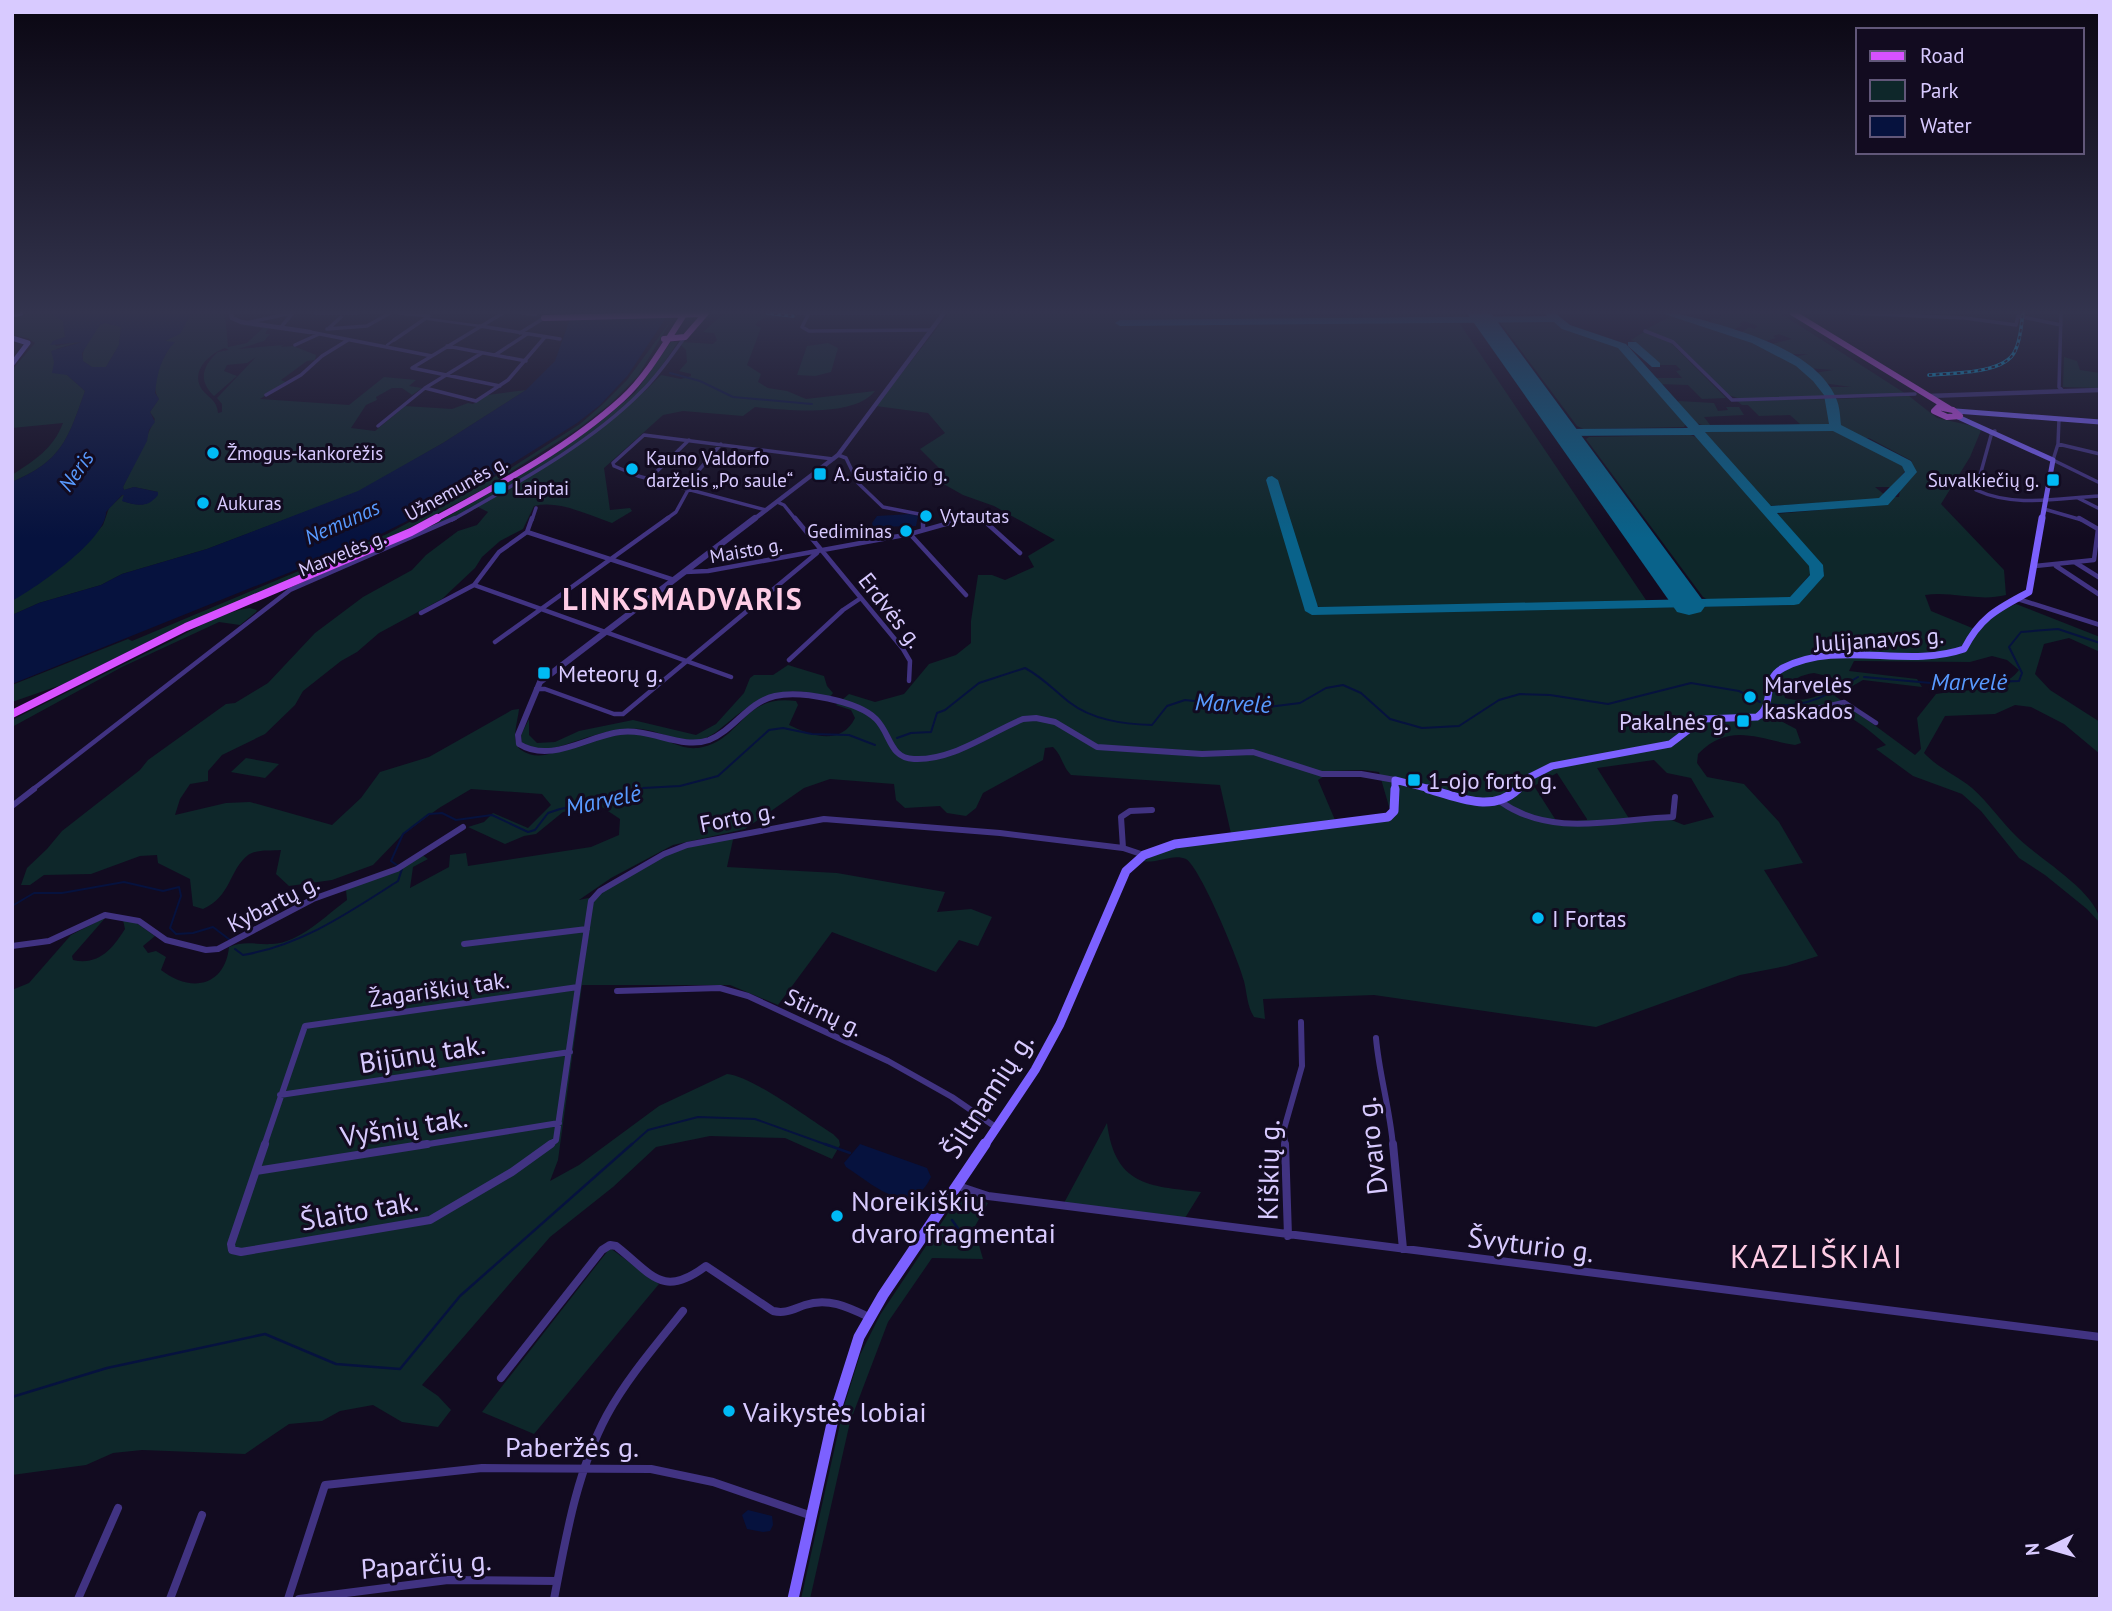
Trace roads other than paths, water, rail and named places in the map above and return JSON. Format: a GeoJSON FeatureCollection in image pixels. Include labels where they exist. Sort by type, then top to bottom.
{"type":"FeatureCollection","features":[{"type":"Feature","properties":{"kind":"main road","name":"Užnemunės g."},"geometry":{"type":"LineString","coordinates":[[12,714],[173,633],[411,531],[501,483],[605,414],[632,388]]}},
{"type":"Feature","properties":{"kind":"main road"},"geometry":{"type":"LineString","coordinates":[[1906,388],[1935,408],[1955,412],[2100,422]]}},
{"type":"Feature","properties":{"kind":"main road"},"geometry":{"type":"LineString","coordinates":[[1915,388],[1955,412],[2053,460],[2029,592],[2018,599]]}},
{"type":"Feature","properties":{"kind":"main road"},"geometry":{"type":"LineString","coordinates":[[1935,408],[1934,411],[1940,415],[1955,412]]}},
{"type":"Feature","properties":{"kind":"main road","name":"Julijanavos g."},"geometry":{"type":"LineString","coordinates":[[1759,716],[1766,705],[1773,675],[1783,668],[1836,655],[1912,655],[1959,651],[1967,646],[1973,631],[1988,614],[2018,599]]}},
{"type":"Feature","properties":{"kind":"main road"},"geometry":{"type":"LineString","coordinates":[[1144,855],[1153,850],[1197,840],[1388,817],[1394,811],[1395,780],[1482,803],[1501,802],[1530,777],[1552,766],[1670,744],[1695,723],[1706,718],[1748,719],[1759,716]]}},
{"type":"Feature","properties":{"kind":"main road","name":"Šiltnamių g."},"geometry":{"type":"LineString","coordinates":[[793,1599],[845,1374],[869,1317],[1021,1093],[1060,1024],[1126,871],[1144,855]]}},
{"type":"Feature","properties":{"kind":"street"},"geometry":{"type":"LineString","coordinates":[[265,395],[277,388]]}},
{"type":"Feature","properties":{"kind":"street"},"geometry":{"type":"LineString","coordinates":[[378,426],[425,388]]}},
{"type":"Feature","properties":{"kind":"street"},"geometry":{"type":"LineString","coordinates":[[426,388],[453,393],[471,401],[496,388]]}},
{"type":"Feature","properties":{"kind":"street","name":"Marvelės g."},"geometry":{"type":"LineString","coordinates":[[12,806],[262,610],[298,586],[418,537],[508,488],[614,416],[644,388]]}},
{"type":"Feature","properties":{"kind":"street"},"geometry":{"type":"LineString","coordinates":[[887,388],[835,457],[545,678],[536,689],[518,740],[523,748],[535,752],[550,752],[605,734],[639,731],[682,743],[706,741],[721,734],[753,705],[773,696],[791,694],[820,697],[868,713],[881,727],[894,752],[911,759],[939,754],[1016,721],[1037,717],[1057,722],[1085,742],[1104,749],[1202,754],[1261,753],[1322,774],[1361,774],[1395,780]]}},
{"type":"Feature","properties":{"kind":"street"},"geometry":{"type":"LineString","coordinates":[[1720,388],[1732,400],[1915,394]]}},
{"type":"Feature","properties":{"kind":"street"},"geometry":{"type":"LineString","coordinates":[[1928,396],[2100,390]]}},
{"type":"Feature","properties":{"kind":"street"},"geometry":{"type":"LineString","coordinates":[[2059,419],[2058,444],[2053,460],[2100,483]]}},
{"type":"Feature","properties":{"kind":"street"},"geometry":{"type":"LineString","coordinates":[[1995,431],[1992,432],[1976,490],[2004,499],[2100,496]]}},
{"type":"Feature","properties":{"kind":"street"},"geometry":{"type":"LineString","coordinates":[[766,510],[650,478],[614,466],[613,463],[644,435],[846,458],[858,483],[883,507],[919,514],[923,518],[923,530]]}},
{"type":"Feature","properties":{"kind":"street"},"geometry":{"type":"LineString","coordinates":[[650,478],[689,440]]}},
{"type":"Feature","properties":{"kind":"street"},"geometry":{"type":"LineString","coordinates":[[495,642],[676,512],[689,488],[721,444]]}},
{"type":"Feature","properties":{"kind":"street"},"geometry":{"type":"LineString","coordinates":[[2058,444],[2100,454]]}},
{"type":"Feature","properties":{"kind":"street"},"geometry":{"type":"LineString","coordinates":[[2076,496],[2100,509]]}},
{"type":"Feature","properties":{"kind":"street","name":"Erdvės g."},"geometry":{"type":"LineString","coordinates":[[777,502],[784,505],[907,654],[911,661],[909,681]]}},
{"type":"Feature","properties":{"kind":"street"},"geometry":{"type":"LineString","coordinates":[[421,613],[474,585],[499,552],[527,532],[536,508]]}},
{"type":"Feature","properties":{"kind":"street"},"geometry":{"type":"LineString","coordinates":[[2035,566],[2056,566],[2097,559],[2096,528],[2077,517],[2044,509]]}},
{"type":"Feature","properties":{"kind":"street","name":"Maisto g."},"geometry":{"type":"LineString","coordinates":[[684,572],[708,571],[910,534],[976,516],[982,517],[1020,553]]}},
{"type":"Feature","properties":{"kind":"street"},"geometry":{"type":"LineString","coordinates":[[527,532],[674,580]]}},
{"type":"Feature","properties":{"kind":"street"},"geometry":{"type":"LineString","coordinates":[[910,534],[966,596]]}},
{"type":"Feature","properties":{"kind":"street"},"geometry":{"type":"LineString","coordinates":[[536,689],[545,689],[614,714],[623,714],[820,551]]}},
{"type":"Feature","properties":{"kind":"street"},"geometry":{"type":"LineString","coordinates":[[2076,562],[2100,578]]}},
{"type":"Feature","properties":{"kind":"street"},"geometry":{"type":"LineString","coordinates":[[2056,566],[2100,595]]}},
{"type":"Feature","properties":{"kind":"street"},"geometry":{"type":"LineString","coordinates":[[474,585],[731,677]]}},
{"type":"Feature","properties":{"kind":"street"},"geometry":{"type":"LineString","coordinates":[[255,597],[262,610]]}},
{"type":"Feature","properties":{"kind":"street"},"geometry":{"type":"LineString","coordinates":[[789,660],[843,610],[861,598]]}},
{"type":"Feature","properties":{"kind":"street"},"geometry":{"type":"LineString","coordinates":[[2018,599],[2100,625]]}},
{"type":"Feature","properties":{"kind":"street"},"geometry":{"type":"LineString","coordinates":[[1759,716],[1773,718],[1844,702],[1876,723]]}},
{"type":"Feature","properties":{"kind":"street"},"geometry":{"type":"LineString","coordinates":[[1501,802],[1522,815],[1557,824],[1672,817],[1675,797]]}},
{"type":"Feature","properties":{"kind":"street"},"geometry":{"type":"LineString","coordinates":[[1123,848],[1121,817],[1130,811],[1152,810]]}},
{"type":"Feature","properties":{"kind":"street","name":"Forto g."},"geometry":{"type":"LineString","coordinates":[[556,1140],[591,901],[596,895],[664,854],[687,845],[815,820],[842,820],[1000,833],[1123,848],[1144,855]]}},
{"type":"Feature","properties":{"kind":"street","name":"Kybartų g."},"geometry":{"type":"LineString","coordinates":[[12,946],[49,941],[105,915],[139,920],[166,940],[206,950],[218,949],[313,899],[400,867],[463,827]]}},
{"type":"Feature","properties":{"kind":"street"},"geometry":{"type":"LineString","coordinates":[[464,944],[587,929]]}},
{"type":"Feature","properties":{"kind":"street","name":"Žagariškių tak."},"geometry":{"type":"LineString","coordinates":[[280,1095],[305,1026],[579,987]]}},
{"type":"Feature","properties":{"kind":"street","name":"Stirnų g."},"geometry":{"type":"LineString","coordinates":[[617,991],[720,988],[748,996],[900,1068],[953,1097],[997,1128]]}},
{"type":"Feature","properties":{"kind":"street","name":"Kiškių g."},"geometry":{"type":"LineString","coordinates":[[1288,1236],[1284,1129],[1302,1066],[1301,1022]]}},
{"type":"Feature","properties":{"kind":"street","name":"Dvaro g."},"geometry":{"type":"LineString","coordinates":[[1376,1038],[1378,1062],[1390,1108],[1403,1249]]}},
{"type":"Feature","properties":{"kind":"street","name":"Bijūnų tak."},"geometry":{"type":"LineString","coordinates":[[280,1095],[570,1052]]}},
{"type":"Feature","properties":{"kind":"street"},"geometry":{"type":"LineString","coordinates":[[256,1171],[280,1095]]}},
{"type":"Feature","properties":{"kind":"street","name":"Vyšnių tak."},"geometry":{"type":"LineString","coordinates":[[256,1171],[559,1123]]}},
{"type":"Feature","properties":{"kind":"street","name":"Šlaito tak."},"geometry":{"type":"LineString","coordinates":[[256,1171],[231,1244],[232,1250],[241,1252],[430,1220],[521,1166],[556,1140]]}},
{"type":"Feature","properties":{"kind":"street","name":"Švyturio g."},"geometry":{"type":"LineString","coordinates":[[958,1186],[988,1196],[1288,1236],[2100,1337]]}},
{"type":"Feature","properties":{"kind":"street"},"geometry":{"type":"LineString","coordinates":[[501,1378],[602,1250],[610,1245],[616,1246],[669,1285],[682,1283],[706,1266],[773,1311],[784,1314],[802,1306],[835,1301],[869,1317]]}},
{"type":"Feature","properties":{"kind":"street"},"geometry":{"type":"LineString","coordinates":[[554,1599],[571,1507],[601,1427],[626,1387],[683,1311]]}},
{"type":"Feature","properties":{"kind":"street","name":"Paberžės g."},"geometry":{"type":"LineString","coordinates":[[288,1599],[325,1485],[482,1468],[677,1471],[718,1482],[812,1516]]}},
{"type":"Feature","properties":{"kind":"street"},"geometry":{"type":"LineString","coordinates":[[78,1599],[118,1508]]}},
{"type":"Feature","properties":{"kind":"street"},"geometry":{"type":"LineString","coordinates":[[170,1599],[202,1515]]}},
{"type":"Feature","properties":{"kind":"street","name":"Paparčių g."},"geometry":{"type":"LineString","coordinates":[[299,1599],[449,1580],[557,1581]]}},
{"type":"Feature","properties":{"kind":"water","name":"Neris"},"geometry":{"type":"Polygon","coordinates":[[[82,388],[156,388],[155,393],[159,399],[150,412],[155,422],[123,487],[124,490],[134,487],[158,492],[158,495],[142,505],[122,501],[122,495],[106,512],[95,536],[83,549],[53,574],[12,601],[12,482],[53,457],[68,435],[85,391],[82,388]]]}},
{"type":"Feature","properties":{"kind":"water","name":"Nemunas"},"geometry":{"type":"Polygon","coordinates":[[[616,388],[577,423],[473,488],[365,542],[12,684],[12,615],[39,603],[101,585],[122,574],[207,549],[358,491],[443,443],[526,390],[616,388]]]}},
{"type":"Feature","properties":{"kind":"water"},"geometry":{"type":"Polygon","coordinates":[[[877,516],[918,516],[916,526],[873,527],[872,523],[877,516]]]}},
{"type":"Feature","properties":{"kind":"water"},"geometry":{"type":"Polygon","coordinates":[[[860,1144],[927,1168],[931,1177],[922,1190],[913,1196],[902,1198],[891,1195],[846,1167],[844,1163],[860,1144]]]}},
{"type":"Feature","properties":{"kind":"water"},"geometry":{"type":"Polygon","coordinates":[[[748,1510],[772,1516],[773,1525],[770,1531],[747,1529],[742,1515],[748,1510]]]}},
{"type":"Feature","properties":{"kind":"waterway"},"geometry":{"type":"LineString","coordinates":[[715,388],[733,397],[812,404]]}},
{"type":"Feature","properties":{"kind":"waterway","name":"Marvelė"},"geometry":{"type":"LineString","coordinates":[[1864,677],[1942,684],[2019,681],[2022,673],[2009,647],[2021,632],[2058,629],[2100,643]]}},
{"type":"Feature","properties":{"kind":"waterway","name":"Marvelė"},"geometry":{"type":"LineString","coordinates":[[897,738],[911,733],[931,732],[937,713],[945,710],[979,683],[1025,668],[1088,713],[1119,722],[1152,725],[1167,706],[1185,700],[1260,708],[1300,703],[1326,688],[1343,685],[1361,693],[1390,719],[1422,728],[1459,726],[1499,700],[1520,694],[1550,695],[1608,704],[1691,683],[1739,691],[1760,702]]}},
{"type":"Feature","properties":{"kind":"waterway","name":"Marvelė"},"geometry":{"type":"LineString","coordinates":[[1770,704],[1805,703],[1827,695],[1858,677]]}},
{"type":"Feature","properties":{"kind":"waterway","name":"Marvelė"},"geometry":{"type":"LineString","coordinates":[[398,866],[391,861],[403,834],[429,814],[442,813],[456,820],[492,815],[528,832],[535,830],[548,813],[560,809],[631,796],[643,788],[680,786],[718,776],[769,730],[783,728],[812,734],[849,735],[875,745]]}},
{"type":"Feature","properties":{"kind":"waterway","name":"Marvelė"},"geometry":{"type":"LineString","coordinates":[[235,949],[243,955],[305,936],[343,916],[398,881],[402,869]]}},
{"type":"Feature","properties":{"kind":"waterway","name":"Marvelė"},"geometry":{"type":"LineString","coordinates":[[12,906],[34,893],[62,893],[124,882],[163,891],[179,887],[181,896],[170,928],[176,934],[193,933],[213,927],[230,940]]}},
{"type":"Feature","properties":{"kind":"waterway"},"geometry":{"type":"LineString","coordinates":[[630,1146],[648,1130],[698,1117],[755,1119],[830,1146]]}},
{"type":"Feature","properties":{"kind":"waterway"},"geometry":{"type":"LineString","coordinates":[[12,1397],[107,1368],[265,1334],[336,1364],[400,1369],[460,1296],[632,1144]]}},
{"type":"Feature","properties":{"kind":"waterway"},"geometry":{"type":"LineString","coordinates":[[825,1144],[850,1153]]}},
{"type":"Feature","properties":{"kind":"waterway"},"geometry":{"type":"LineString","coordinates":[[919,1194],[931,1205]]}},
{"type":"Feature","properties":{"kind":"waterway"},"geometry":{"type":"LineString","coordinates":[[952,1220],[971,1247]]}},
{"type":"Feature","properties":{"kind":"place","name":"Žmogus-kankorėžis"},"geometry":{"type":"Point","coordinates":[213,453]}},
{"type":"Feature","properties":{"kind":"place","name":"Kauno Valdorfo darželis „Po saule“"},"geometry":{"type":"Point","coordinates":[632,469]}},
{"type":"Feature","properties":{"kind":"place","name":"A. Gustaičio g."},"geometry":{"type":"Point","coordinates":[820,474]}},
{"type":"Feature","properties":{"kind":"place","name":"Suvalkiečių g."},"geometry":{"type":"Point","coordinates":[2053,480]}},
{"type":"Feature","properties":{"kind":"place","name":"Laiptai"},"geometry":{"type":"Point","coordinates":[500,488]}},
{"type":"Feature","properties":{"kind":"place","name":"Aukuras"},"geometry":{"type":"Point","coordinates":[203,503]}},
{"type":"Feature","properties":{"kind":"place","name":"Vytautas"},"geometry":{"type":"Point","coordinates":[926,516]}},
{"type":"Feature","properties":{"kind":"place","name":"Gediminas"},"geometry":{"type":"Point","coordinates":[906,531]}},
{"type":"Feature","properties":{"kind":"place","name":"Meteorų g."},"geometry":{"type":"Point","coordinates":[544,673]}},
{"type":"Feature","properties":{"kind":"place","name":"Marvelės kaskados"},"geometry":{"type":"Point","coordinates":[1750,697]}},
{"type":"Feature","properties":{"kind":"place","name":"Pakalnės g."},"geometry":{"type":"Point","coordinates":[1743,721]}},
{"type":"Feature","properties":{"kind":"place","name":"1-ojo forto g."},"geometry":{"type":"Point","coordinates":[1414,780]}},
{"type":"Feature","properties":{"kind":"place","name":"I Fortas"},"geometry":{"type":"Point","coordinates":[1538,918]}},
{"type":"Feature","properties":{"kind":"place","name":"Noreikiškių dvaro fragmentai"},"geometry":{"type":"Point","coordinates":[837,1216]}},
{"type":"Feature","properties":{"kind":"place","name":"Vaikystės lobiai"},"geometry":{"type":"Point","coordinates":[729,1411]}},
{"type":"Feature","properties":{"kind":"district","name":"LINKSMADVARIS"},"geometry":{"type":"Point","coordinates":[683,598]}},
{"type":"Feature","properties":{"kind":"district","name":"KAZLIŠKIAI"},"geometry":{"type":"Point","coordinates":[1817,1256]}}]}
